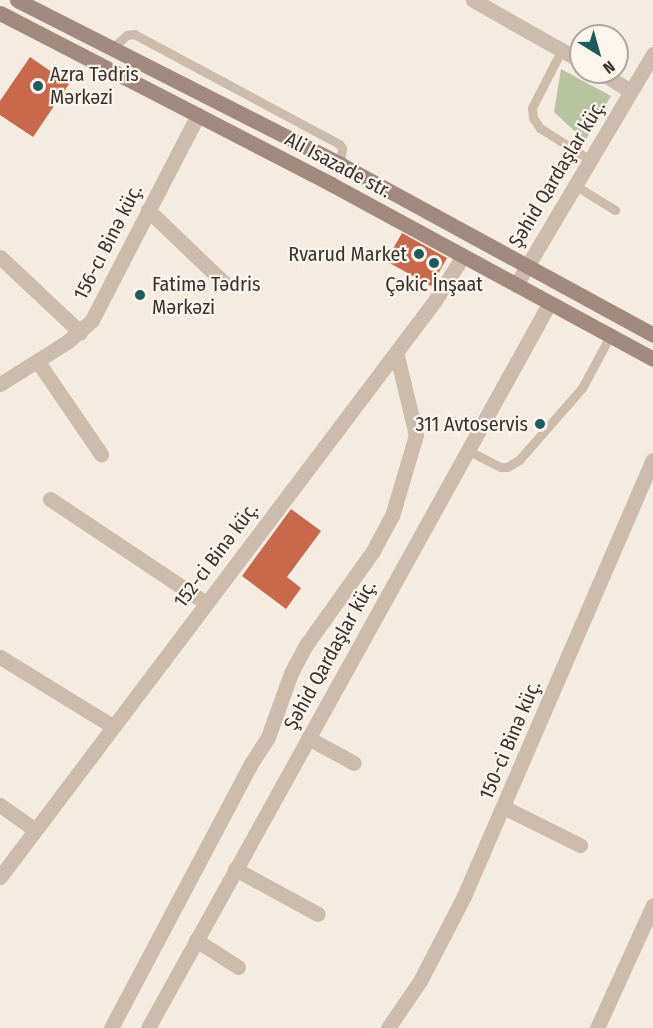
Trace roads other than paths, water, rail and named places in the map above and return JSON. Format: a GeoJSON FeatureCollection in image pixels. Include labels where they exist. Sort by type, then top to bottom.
{"type":"FeatureCollection","features":[{"type":"Feature","properties":{"kind":"main road","name":"Ali Isazade str."},"geometry":{"type":"LineString","coordinates":[[16,0],[340,164],[653,335]]}},
{"type":"Feature","properties":{"kind":"main road","name":"Ali Isazade str."},"geometry":{"type":"LineString","coordinates":[[0,14],[198,115],[653,359]]}},
{"type":"Feature","properties":{"kind":"main road"},"geometry":{"type":"LineString","coordinates":[[549,304],[559,285]]}},
{"type":"Feature","properties":{"kind":"street"},"geometry":{"type":"LineString","coordinates":[[472,0],[569,54]]}},
{"type":"Feature","properties":{"kind":"street","name":"Şəhid Qardaşlar küç."},"geometry":{"type":"LineString","coordinates":[[516,285],[653,54]]}},
{"type":"Feature","properties":{"kind":"street"},"geometry":{"type":"LineString","coordinates":[[620,84],[631,91]]}},
{"type":"Feature","properties":{"kind":"street","name":"156-cı Binə küç."},"geometry":{"type":"LineString","coordinates":[[0,384],[38,362],[80,332],[102,304],[198,115]]}},
{"type":"Feature","properties":{"kind":"street"},"geometry":{"type":"LineString","coordinates":[[148,210],[224,283]]}},
{"type":"Feature","properties":{"kind":"street","name":"152-ci Binə küç."},"geometry":{"type":"LineString","coordinates":[[0,877],[434,302],[463,256]]}},
{"type":"Feature","properties":{"kind":"street"},"geometry":{"type":"LineString","coordinates":[[0,257],[80,332]]}},
{"type":"Feature","properties":{"kind":"street","name":"Şəhid Qardaşlar küç."},"geometry":{"type":"LineString","coordinates":[[148,1028],[549,304]]}},
{"type":"Feature","properties":{"kind":"street"},"geometry":{"type":"LineString","coordinates":[[111,1028],[250,765],[268,737],[291,673],[306,645],[374,551],[392,516],[416,435],[396,352]]}},
{"type":"Feature","properties":{"kind":"street"},"geometry":{"type":"LineString","coordinates":[[38,362],[101,454]]}},
{"type":"Feature","properties":{"kind":"street","name":"150-ci Binə küç."},"geometry":{"type":"LineString","coordinates":[[388,1028],[435,952],[464,896],[653,460]]}},
{"type":"Feature","properties":{"kind":"street"},"geometry":{"type":"LineString","coordinates":[[50,500],[206,603]]}},
{"type":"Feature","properties":{"kind":"street"},"geometry":{"type":"LineString","coordinates":[[1,658],[112,726]]}},
{"type":"Feature","properties":{"kind":"street"},"geometry":{"type":"LineString","coordinates":[[308,738],[354,763]]}},
{"type":"Feature","properties":{"kind":"street"},"geometry":{"type":"LineString","coordinates":[[0,805],[35,830]]}},
{"type":"Feature","properties":{"kind":"street"},"geometry":{"type":"LineString","coordinates":[[503,807],[580,845]]}},
{"type":"Feature","properties":{"kind":"street"},"geometry":{"type":"LineString","coordinates":[[235,869],[318,914]]}},
{"type":"Feature","properties":{"kind":"street"},"geometry":{"type":"LineString","coordinates":[[597,1028],[653,905]]}},
{"type":"Feature","properties":{"kind":"street"},"geometry":{"type":"LineString","coordinates":[[196,940],[238,967]]}},
{"type":"Feature","properties":{"kind":"lane"},"geometry":{"type":"LineString","coordinates":[[112,48],[127,35],[134,34],[339,144],[342,148],[340,164]]}},
{"type":"Feature","properties":{"kind":"lane"},"geometry":{"type":"LineString","coordinates":[[561,49],[532,108],[533,118],[540,128],[590,160]]}},
{"type":"Feature","properties":{"kind":"lane"},"geometry":{"type":"LineString","coordinates":[[576,186],[615,210]]}},
{"type":"Feature","properties":{"kind":"lane"},"geometry":{"type":"LineString","coordinates":[[467,450],[501,467],[507,467],[519,460],[582,388],[610,336]]}},
{"type":"Feature","properties":{"kind":"place","name":"Azra Tədris Mərkəzi"},"geometry":{"type":"Point","coordinates":[38,86]}},
{"type":"Feature","properties":{"kind":"place","name":"Rvarud Market"},"geometry":{"type":"Point","coordinates":[419,254]}},
{"type":"Feature","properties":{"kind":"place","name":"Çəkic İnşaat"},"geometry":{"type":"Point","coordinates":[434,263]}},
{"type":"Feature","properties":{"kind":"place","name":"Fatimə Tədris Mərkəzi"},"geometry":{"type":"Point","coordinates":[140,295]}},
{"type":"Feature","properties":{"kind":"place","name":"311 Avtoservis"},"geometry":{"type":"Point","coordinates":[540,424]}}]}
